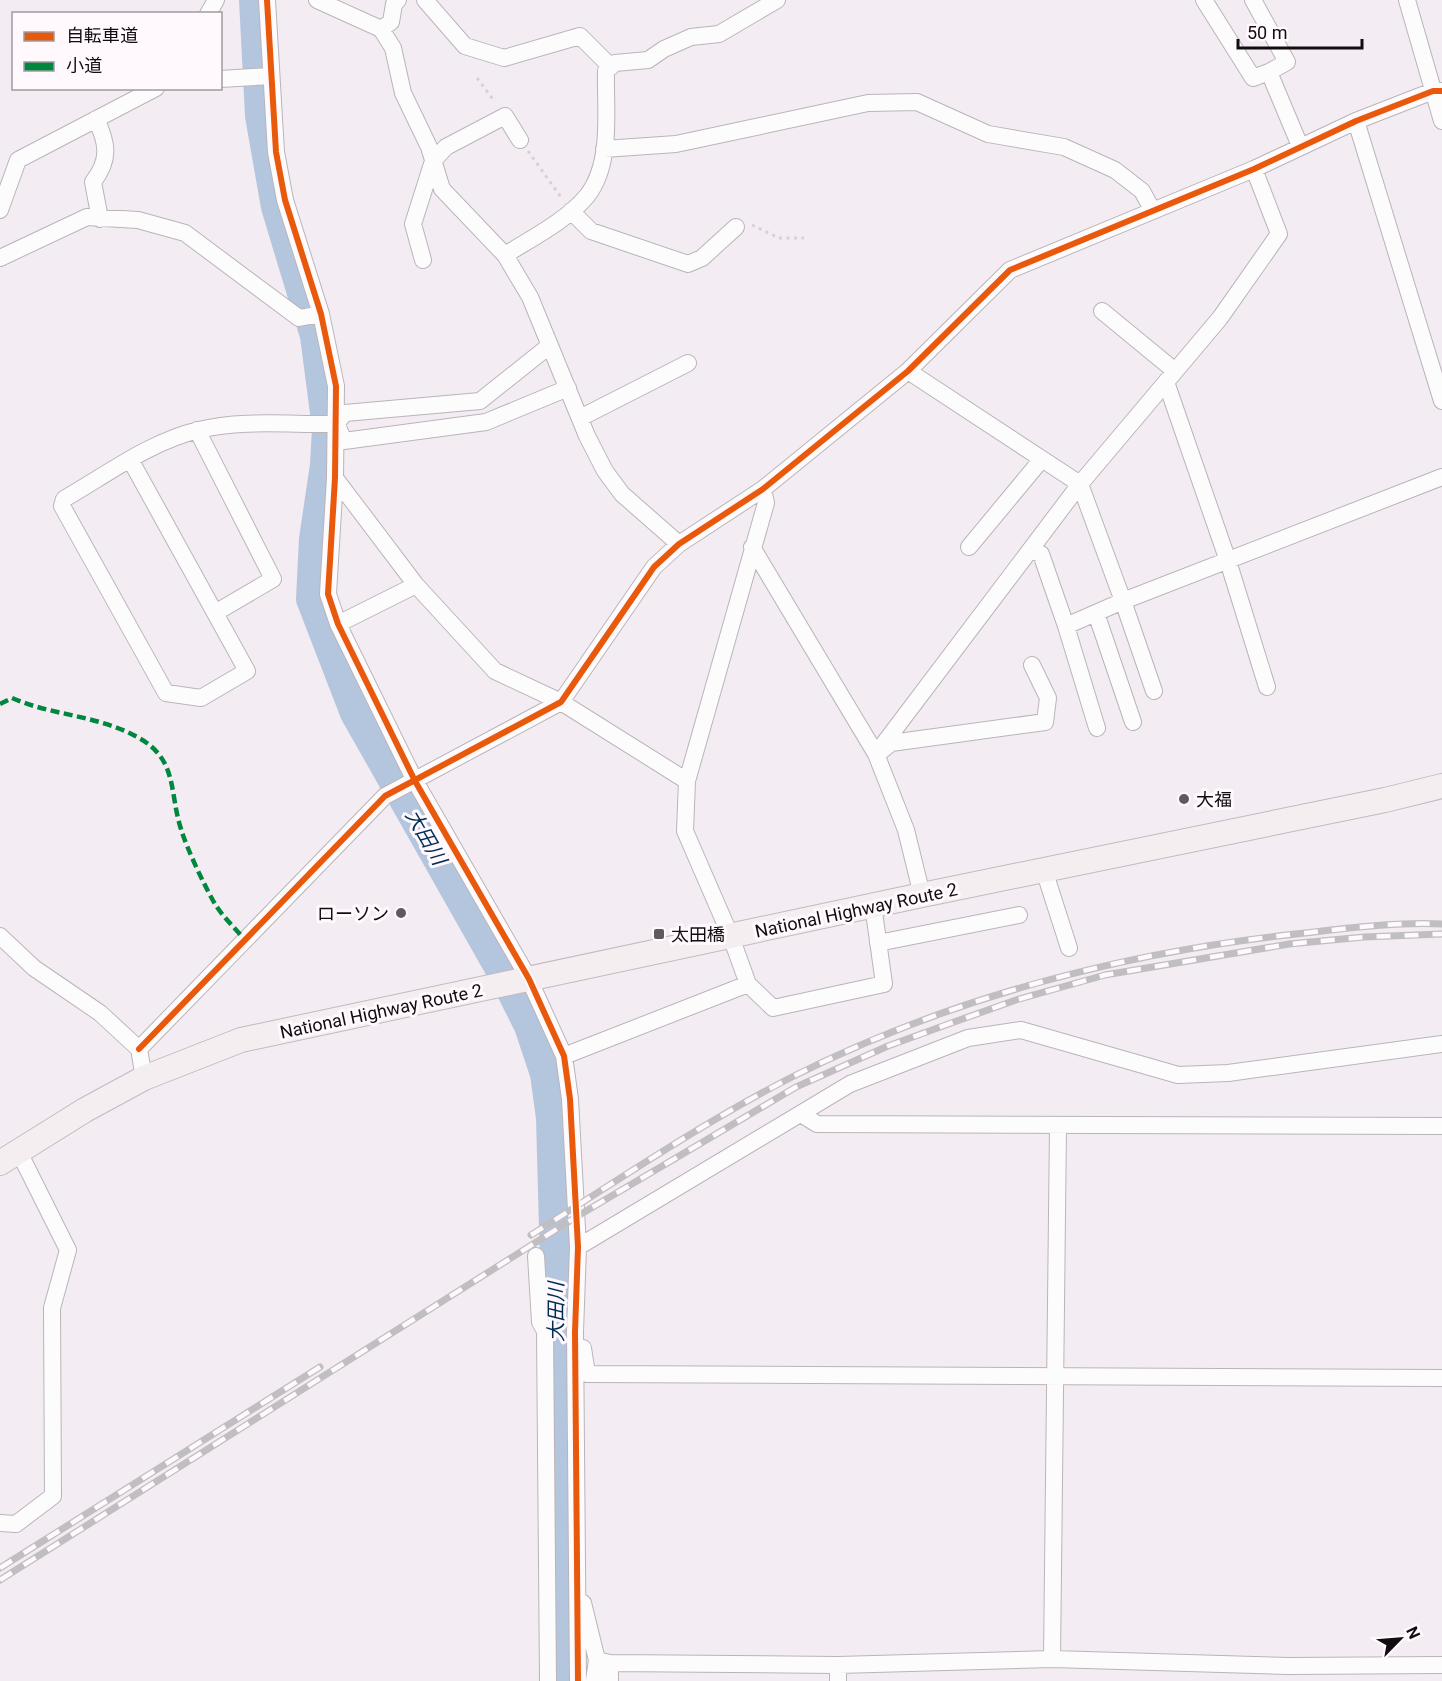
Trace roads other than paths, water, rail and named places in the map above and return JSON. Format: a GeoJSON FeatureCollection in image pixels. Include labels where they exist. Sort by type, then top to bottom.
{"type":"FeatureCollection","features":[{"type":"Feature","properties":{"kind":"highway","name":"National Highway Route 2"},"geometry":{"type":"LineString","coordinates":[[9,1157],[144,1078],[241,1040],[873,905],[1385,800],[1442,786]]}},
{"type":"Feature","properties":{"kind":"highway","name":"National Highway Route 2"},"geometry":{"type":"LineString","coordinates":[[1385,800],[1442,798]]}},
{"type":"Feature","properties":{"kind":"street"},"geometry":{"type":"LineString","coordinates":[[267,0],[276,152],[285,200],[321,314],[336,386],[335,478],[328,594],[338,624],[416,781],[529,979],[564,1056],[570,1099],[578,1246],[575,1332],[578,1681]]}},
{"type":"Feature","properties":{"kind":"street"},"geometry":{"type":"LineString","coordinates":[[317,0],[381,29],[393,48],[403,93],[433,161],[442,189],[505,255],[530,297],[580,418],[605,471],[622,494],[679,544]]}},
{"type":"Feature","properties":{"kind":"street"},"geometry":{"type":"LineString","coordinates":[[381,29],[391,22],[394,4],[398,0]]}},
{"type":"Feature","properties":{"kind":"street"},"geometry":{"type":"LineString","coordinates":[[425,0],[465,46],[504,58],[580,36],[611,67]]}},
{"type":"Feature","properties":{"kind":"street"},"geometry":{"type":"LineString","coordinates":[[505,255],[571,211],[587,195],[593,185],[599,174],[604,149],[606,71],[615,63],[648,60],[664,49],[691,37],[719,34],[777,0]]}},
{"type":"Feature","properties":{"kind":"street"},"geometry":{"type":"LineString","coordinates":[[1204,0],[1253,78],[1287,62],[1253,0]]}},
{"type":"Feature","properties":{"kind":"street"},"geometry":{"type":"LineString","coordinates":[[1407,0],[1438,91],[1442,121]]}},
{"type":"Feature","properties":{"kind":"street"},"geometry":{"type":"LineString","coordinates":[[1269,72],[1300,146]]}},
{"type":"Feature","properties":{"kind":"street"},"geometry":{"type":"LineString","coordinates":[[222,79],[271,76]]}},
{"type":"Feature","properties":{"kind":"street"},"geometry":{"type":"LineString","coordinates":[[0,210],[18,160],[152,90]]}},
{"type":"Feature","properties":{"kind":"street"},"geometry":{"type":"LineString","coordinates":[[139,1049],[385,796],[561,702],[654,567],[679,544],[764,489],[908,371],[1010,270],[1254,169],[1356,121],[1438,91]]}},
{"type":"Feature","properties":{"kind":"street"},"geometry":{"type":"LineString","coordinates":[[604,149],[676,144],[868,103],[917,102],[988,134],[1064,147],[1115,170],[1142,190],[1153,211]]}},
{"type":"Feature","properties":{"kind":"street"},"geometry":{"type":"LineString","coordinates":[[423,260],[413,224],[433,161],[446,147],[505,116],[520,140]]}},
{"type":"Feature","properties":{"kind":"street"},"geometry":{"type":"LineString","coordinates":[[96,120],[105,138],[104,168],[93,182],[100,219]]}},
{"type":"Feature","properties":{"kind":"street"},"geometry":{"type":"LineString","coordinates":[[1356,121],[1442,401]]}},
{"type":"Feature","properties":{"kind":"street"},"geometry":{"type":"LineString","coordinates":[[876,754],[1080,484],[1220,318],[1279,234],[1254,169]]}},
{"type":"Feature","properties":{"kind":"street"},"geometry":{"type":"LineString","coordinates":[[571,211],[591,231],[688,264],[702,258],[736,227]]}},
{"type":"Feature","properties":{"kind":"street"},"geometry":{"type":"LineString","coordinates":[[0,258],[87,217],[138,220],[185,233],[299,318],[321,314]]}},
{"type":"Feature","properties":{"kind":"street"},"geometry":{"type":"LineString","coordinates":[[1102,310],[1171,377],[1267,687]]}},
{"type":"Feature","properties":{"kind":"street"},"geometry":{"type":"LineString","coordinates":[[131,461],[247,671],[201,698],[166,693],[62,506],[64,499],[155,447],[197,430],[220,426],[336,424],[345,413],[480,401],[549,346]]}},
{"type":"Feature","properties":{"kind":"street"},"geometry":{"type":"LineString","coordinates":[[580,418],[688,363]]}},
{"type":"Feature","properties":{"kind":"street"},"geometry":{"type":"LineString","coordinates":[[908,371],[1080,484],[1154,691]]}},
{"type":"Feature","properties":{"kind":"street"},"geometry":{"type":"LineString","coordinates":[[336,424],[344,441],[486,422],[568,388]]}},
{"type":"Feature","properties":{"kind":"street"},"geometry":{"type":"LineString","coordinates":[[197,430],[273,579],[215,613]]}},
{"type":"Feature","properties":{"kind":"street"},"geometry":{"type":"LineString","coordinates":[[969,547],[1042,459]]}},
{"type":"Feature","properties":{"kind":"street"},"geometry":{"type":"LineString","coordinates":[[1066,626],[1442,477]]}},
{"type":"Feature","properties":{"kind":"street"},"geometry":{"type":"LineString","coordinates":[[335,478],[417,585],[495,671],[561,702],[687,781]]}},
{"type":"Feature","properties":{"kind":"street"},"geometry":{"type":"LineString","coordinates":[[764,489],[766,503],[687,781],[685,831],[731,937],[748,984],[773,1008],[884,984],[873,905]]}},
{"type":"Feature","properties":{"kind":"street"},"geometry":{"type":"LineString","coordinates":[[753,547],[876,754],[906,830],[922,895]]}},
{"type":"Feature","properties":{"kind":"street"},"geometry":{"type":"LineString","coordinates":[[1030,550],[1041,555],[1066,626],[1097,728]]}},
{"type":"Feature","properties":{"kind":"street"},"geometry":{"type":"LineString","coordinates":[[338,624],[417,585]]}},
{"type":"Feature","properties":{"kind":"street"},"geometry":{"type":"LineString","coordinates":[[1096,613],[1132,722]]}},
{"type":"Feature","properties":{"kind":"street"},"geometry":{"type":"LineString","coordinates":[[876,754],[891,743],[1045,722],[1048,698],[1032,665]]}},
{"type":"Feature","properties":{"kind":"street"},"geometry":{"type":"LineString","coordinates":[[1044,870],[1069,948]]}},
{"type":"Feature","properties":{"kind":"street"},"geometry":{"type":"LineString","coordinates":[[878,943],[1018,915]]}},
{"type":"Feature","properties":{"kind":"street"},"geometry":{"type":"LineString","coordinates":[[0,936],[34,968],[100,1013],[139,1049],[144,1078]]}},
{"type":"Feature","properties":{"kind":"street"},"geometry":{"type":"LineString","coordinates":[[564,1056],[748,984]]}},
{"type":"Feature","properties":{"kind":"street"},"geometry":{"type":"LineString","coordinates":[[578,1246],[850,1084],[968,1038],[1021,1030],[1178,1076],[1228,1073],[1442,1044]]}},
{"type":"Feature","properties":{"kind":"street"},"geometry":{"type":"LineString","coordinates":[[801,1114],[817,1124],[1442,1126]]}},
{"type":"Feature","properties":{"kind":"street"},"geometry":{"type":"LineString","coordinates":[[1052,1659],[1058,1126]]}},
{"type":"Feature","properties":{"kind":"street"},"geometry":{"type":"LineString","coordinates":[[0,1523],[16,1524],[53,1496],[52,1308],[68,1250],[9,1157]]}},
{"type":"Feature","properties":{"kind":"street"},"geometry":{"type":"LineString","coordinates":[[536,1256],[540,1322],[545,1331],[548,1681]]}},
{"type":"Feature","properties":{"kind":"street"},"geometry":{"type":"LineString","coordinates":[[575,1332],[582,1338],[587,1374],[1442,1378]]}},
{"type":"Feature","properties":{"kind":"street"},"geometry":{"type":"LineString","coordinates":[[576,1589],[582,1599],[610,1681]]}},
{"type":"Feature","properties":{"kind":"street"},"geometry":{"type":"LineString","coordinates":[[603,1661],[838,1673],[1052,1659],[1289,1674],[1442,1665]]}},
{"type":"Feature","properties":{"kind":"street"},"geometry":{"type":"LineString","coordinates":[[594,1681],[603,1661]]}},
{"type":"Feature","properties":{"kind":"waterway","name":"大田川"},"geometry":{"type":"LineString","coordinates":[[254,0],[260,116],[276,207],[315,336],[327,428],[325,465],[314,539],[311,599],[355,713],[504,976],[529,1026],[545,1074],[551,1118],[555,1265],[559,1681]]}},
{"type":"Feature","properties":{"kind":"railway"},"geometry":{"type":"LineString","coordinates":[[531,1235],[693,1133],[792,1077],[914,1023],[978,1001],[1107,965],[1239,941],[1356,927],[1442,924]]}},
{"type":"Feature","properties":{"kind":"railway"},"geometry":{"type":"LineString","coordinates":[[0,1580],[576,1217],[796,1087],[888,1046],[954,1022],[1016,1000],[1105,975],[1289,944],[1364,937],[1442,934]]}},
{"type":"Feature","properties":{"kind":"railway"},"geometry":{"type":"LineString","coordinates":[[0,1568],[320,1367]]}},
{"type":"Feature","properties":{"kind":"place","name":"大福"},"geometry":{"type":"Point","coordinates":[1184,799]}},
{"type":"Feature","properties":{"kind":"place","name":"ローソン"},"geometry":{"type":"Point","coordinates":[401,913]}},
{"type":"Feature","properties":{"kind":"place","name":"太田橋"},"geometry":{"type":"Point","coordinates":[659,934]}}]}
